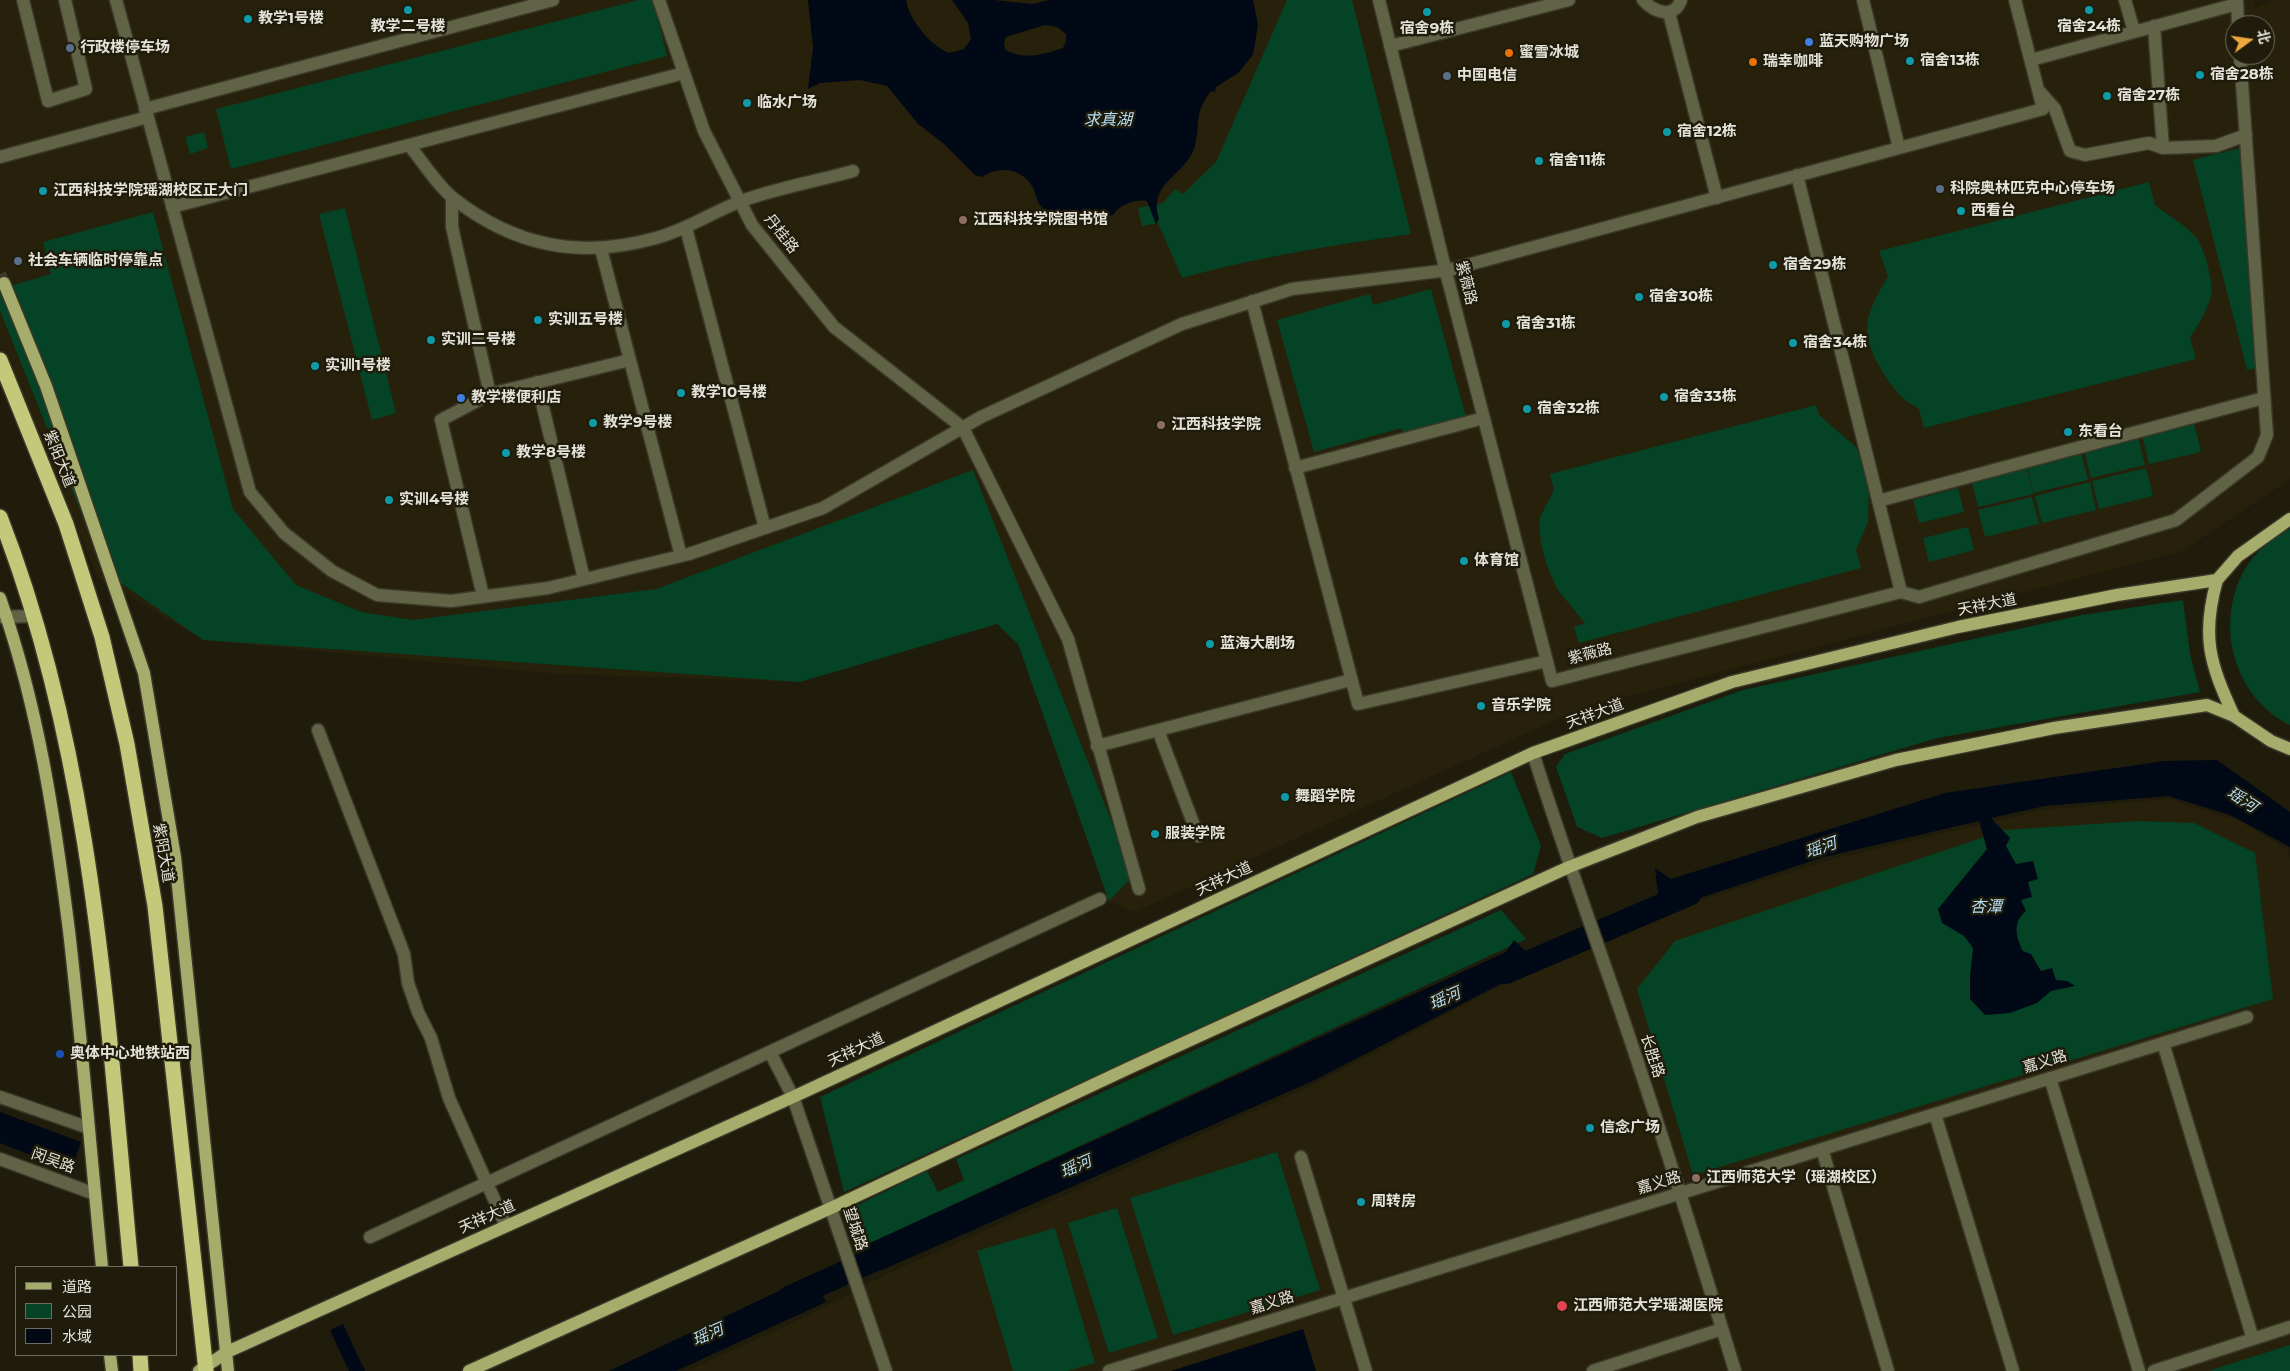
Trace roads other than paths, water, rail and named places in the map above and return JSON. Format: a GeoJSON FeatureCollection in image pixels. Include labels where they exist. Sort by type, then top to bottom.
{"type":"FeatureCollection","features":[{"type":"Feature","properties":{"kind":"highway","name":"紫阳大道"},"geometry":{"type":"LineString","coordinates":[[0,360],[66,524],[102,637],[127,744],[155,906],[203,1370]]}},
{"type":"Feature","properties":{"kind":"highway"},"geometry":{"type":"LineString","coordinates":[[0,517],[53,685],[98,933],[131,1266]]}},
{"type":"Feature","properties":{"kind":"highway"},"geometry":{"type":"LineString","coordinates":[[140,1356],[141,1371]]}},
{"type":"Feature","properties":{"kind":"main road"},"geometry":{"type":"LineString","coordinates":[[4,283],[46,386],[144,673],[175,857],[228,1371]]}},
{"type":"Feature","properties":{"kind":"main road"},"geometry":{"type":"LineString","coordinates":[[2234,716],[2215,675],[2209,649],[2209,609],[2218,580],[2238,556],[2286,521]]}},
{"type":"Feature","properties":{"kind":"main road","name":"天祥大道"},"geometry":{"type":"LineString","coordinates":[[203,1370],[227,1352],[793,1097],[1533,754],[1732,682],[1958,627],[2117,595],[2218,580]]}},
{"type":"Feature","properties":{"kind":"main road"},"geometry":{"type":"LineString","coordinates":[[0,598],[3,617],[19,653],[57,829],[76,993],[102,1266]]}},
{"type":"Feature","properties":{"kind":"main road"},"geometry":{"type":"LineString","coordinates":[[469,1371],[831,1208],[1129,1068],[1569,867],[1697,817],[1896,760],[2054,728],[2207,705],[2234,716],[2271,741],[2290,749]]}},
{"type":"Feature","properties":{"kind":"main road"},"geometry":{"type":"LineString","coordinates":[[110,1356],[112,1371]]}},
{"type":"Feature","properties":{"kind":"street"},"geometry":{"type":"LineString","coordinates":[[23,0],[48,101],[86,89],[64,0]]}},
{"type":"Feature","properties":{"kind":"street"},"geometry":{"type":"LineString","coordinates":[[116,0],[250,492],[284,533],[332,571],[377,595],[451,601],[548,588],[681,556],[823,508],[963,428],[1172,327],[1252,301],[1292,289],[1446,270],[2043,108],[2015,0]]}},
{"type":"Feature","properties":{"kind":"street"},"geometry":{"type":"LineString","coordinates":[[0,157],[147,113],[553,0]]}},
{"type":"Feature","properties":{"kind":"street","name":"丹桂路"},"geometry":{"type":"LineString","coordinates":[[659,0],[704,131],[752,225],[834,327],[963,428]]}},
{"type":"Feature","properties":{"kind":"street","name":"紫薇路"},"geometry":{"type":"LineString","coordinates":[[1379,0],[1446,270],[1552,681],[1901,592]]}},
{"type":"Feature","properties":{"kind":"street"},"geometry":{"type":"LineString","coordinates":[[1390,46],[1569,0]]}},
{"type":"Feature","properties":{"kind":"street"},"geometry":{"type":"LineString","coordinates":[[1643,0],[1658,11],[1669,13],[1678,7],[1681,0]]}},
{"type":"Feature","properties":{"kind":"street"},"geometry":{"type":"LineString","coordinates":[[1863,0],[1899,148]]}},
{"type":"Feature","properties":{"kind":"street"},"geometry":{"type":"LineString","coordinates":[[2126,0],[2134,32]]}},
{"type":"Feature","properties":{"kind":"street"},"geometry":{"type":"LineString","coordinates":[[2031,60],[2237,2],[2238,15]]}},
{"type":"Feature","properties":{"kind":"street"},"geometry":{"type":"LineString","coordinates":[[1669,13],[1716,198]]}},
{"type":"Feature","properties":{"kind":"street"},"geometry":{"type":"LineString","coordinates":[[2154,26],[2163,148]]}},
{"type":"Feature","properties":{"kind":"street"},"geometry":{"type":"LineString","coordinates":[[1797,175],[1901,592],[1919,597],[2176,520],[2258,458],[2267,435],[2241,65]]}},
{"type":"Feature","properties":{"kind":"street"},"geometry":{"type":"LineString","coordinates":[[172,207],[684,73]]}},
{"type":"Feature","properties":{"kind":"street"},"geometry":{"type":"LineString","coordinates":[[2039,90],[2055,109],[2070,151],[2085,155],[2149,143],[2163,148],[2216,146],[2246,134]]}},
{"type":"Feature","properties":{"kind":"street"},"geometry":{"type":"LineString","coordinates":[[409,145],[452,197],[504,231],[552,246],[602,249],[656,238],[686,228],[740,201],[853,171]]}},
{"type":"Feature","properties":{"kind":"street"},"geometry":{"type":"LineString","coordinates":[[452,197],[452,227],[490,394]]}},
{"type":"Feature","properties":{"kind":"street"},"geometry":{"type":"LineString","coordinates":[[686,228],[765,528]]}},
{"type":"Feature","properties":{"kind":"street"},"geometry":{"type":"LineString","coordinates":[[602,249],[681,556]]}},
{"type":"Feature","properties":{"kind":"street"},"geometry":{"type":"LineString","coordinates":[[1252,301],[1358,704],[1547,661]]}},
{"type":"Feature","properties":{"kind":"street"},"geometry":{"type":"LineString","coordinates":[[483,596],[441,420],[490,394],[630,360]]}},
{"type":"Feature","properties":{"kind":"street"},"geometry":{"type":"LineString","coordinates":[[536,382],[584,579]]}},
{"type":"Feature","properties":{"kind":"street"},"geometry":{"type":"LineString","coordinates":[[1878,501],[2264,398]]}},
{"type":"Feature","properties":{"kind":"street"},"geometry":{"type":"LineString","coordinates":[[1295,468],[1484,418]]}},
{"type":"Feature","properties":{"kind":"street"},"geometry":{"type":"LineString","coordinates":[[963,428],[1068,639],[1139,889]]}},
{"type":"Feature","properties":{"kind":"street"},"geometry":{"type":"LineString","coordinates":[[2286,521],[2290,511]]}},
{"type":"Feature","properties":{"kind":"street"},"geometry":{"type":"LineString","coordinates":[[3,617],[32,616]]}},
{"type":"Feature","properties":{"kind":"street"},"geometry":{"type":"LineString","coordinates":[[1098,746],[1351,680]]}},
{"type":"Feature","properties":{"kind":"street"},"geometry":{"type":"LineString","coordinates":[[318,730],[404,954],[408,983],[418,1012],[431,1038],[449,1098],[506,1226]]}},
{"type":"Feature","properties":{"kind":"street"},"geometry":{"type":"LineString","coordinates":[[1158,730],[1198,836]]}},
{"type":"Feature","properties":{"kind":"street","name":"长胜路"},"geometry":{"type":"LineString","coordinates":[[1533,754],[1569,867],[1613,989],[1681,1193],[1735,1371]]}},
{"type":"Feature","properties":{"kind":"street"},"geometry":{"type":"LineString","coordinates":[[370,1237],[1100,899]]}},
{"type":"Feature","properties":{"kind":"street","name":"嘉义路"},"geometry":{"type":"LineString","coordinates":[[1109,1371],[2247,1017]]}},
{"type":"Feature","properties":{"kind":"street"},"geometry":{"type":"LineString","coordinates":[[2163,1043],[2254,1339]]}},
{"type":"Feature","properties":{"kind":"street","name":"望城路"},"geometry":{"type":"LineString","coordinates":[[770,1052],[793,1097],[886,1371]]}},
{"type":"Feature","properties":{"kind":"street"},"geometry":{"type":"LineString","coordinates":[[2050,1078],[2139,1371]]}},
{"type":"Feature","properties":{"kind":"street"},"geometry":{"type":"LineString","coordinates":[[0,1098],[89,1128]]}},
{"type":"Feature","properties":{"kind":"street"},"geometry":{"type":"LineString","coordinates":[[1936,1114],[2013,1371]]}},
{"type":"Feature","properties":{"kind":"street"},"geometry":{"type":"LineString","coordinates":[[1822,1149],[1888,1371]]}},
{"type":"Feature","properties":{"kind":"street"},"geometry":{"type":"LineString","coordinates":[[1301,1158],[1366,1371]]}},
{"type":"Feature","properties":{"kind":"street","name":"闵吴路"},"geometry":{"type":"LineString","coordinates":[[0,1159],[95,1194]]}},
{"type":"Feature","properties":{"kind":"street"},"geometry":{"type":"LineString","coordinates":[[2154,1371],[2290,1327]]}},
{"type":"Feature","properties":{"kind":"street"},"geometry":{"type":"LineString","coordinates":[[1593,1371],[1722,1329]]}},
{"type":"Feature","properties":{"kind":"water","name":"求真湖"},"geometry":{"type":"Polygon","coordinates":[[[808,0],[906,0],[911,16],[916,24],[935,45],[949,53],[964,49],[971,39],[968,23],[952,0],[994,0],[1032,4],[1049,0],[1253,0],[1258,25],[1253,55],[1238,73],[1216,87],[1215,92],[1211,91],[1205,99],[1198,118],[1195,146],[1191,156],[1163,187],[1157,206],[1159,219],[1156,224],[1147,201],[1137,201],[1128,204],[1119,208],[1113,215],[1105,217],[1060,213],[1048,211],[1040,206],[1030,183],[1013,171],[994,171],[982,177],[975,175],[943,143],[918,124],[887,86],[860,80],[820,83],[808,89],[813,48],[808,0]],[[1045,25],[1006,37],[1005,49],[1011,53],[1026,56],[1063,48],[1066,34],[1057,27],[1045,25]]]}},
{"type":"Feature","properties":{"kind":"water","name":"杏潭"},"geometry":{"type":"Polygon","coordinates":[[[2217,760],[2290,812],[2290,847],[2230,815],[2168,796],[2045,806],[1991,818],[2010,838],[2006,846],[2016,864],[2033,861],[2038,879],[2028,882],[2032,897],[2021,900],[2026,911],[2017,925],[2017,935],[2023,951],[2031,954],[2041,971],[2052,968],[2056,980],[2067,981],[2075,986],[2051,991],[2037,1003],[2010,1013],[1985,1015],[1970,999],[1973,948],[1964,936],[1942,923],[1938,909],[1987,849],[1979,821],[1824,857],[1660,911],[1655,868],[1671,879],[1945,793],[2164,761],[2217,760]]]}},
{"type":"Feature","properties":{"kind":"water"},"geometry":{"type":"Polygon","coordinates":[[[1514,940],[1539,964],[1315,1080],[882,1270],[868,1244],[1506,952],[1514,940]]]}},
{"type":"Feature","properties":{"kind":"water"},"geometry":{"type":"Polygon","coordinates":[[[0,1112],[81,1142],[71,1171],[0,1143],[0,1112]]]}},
{"type":"Feature","properties":{"kind":"water"},"geometry":{"type":"Polygon","coordinates":[[[813,1275],[826,1302],[676,1371],[609,1371],[813,1275]]]}},
{"type":"Feature","properties":{"kind":"water"},"geometry":{"type":"Polygon","coordinates":[[[343,1324],[365,1371],[349,1371],[330,1330],[343,1324]]]}},
{"type":"Feature","properties":{"kind":"water"},"geometry":{"type":"Polygon","coordinates":[[[1303,1329],[1316,1371],[1171,1371],[1303,1329]]]}},
{"type":"Feature","properties":{"kind":"waterway","name":"瑶河"},"geometry":{"type":"LineString","coordinates":[[1506,972],[1689,894]]}},
{"type":"Feature","properties":{"kind":"waterway","name":"瑶河"},"geometry":{"type":"LineString","coordinates":[[789,1298],[904,1246]]}},
{"type":"Feature","properties":{"kind":"tunnel"},"geometry":{"type":"LineString","coordinates":[[0,274],[4,283]]}},
{"type":"Feature","properties":{"kind":"place","name":"教学二号楼"},"geometry":{"type":"Point","coordinates":[408,10]}},
{"type":"Feature","properties":{"kind":"place","name":"宿舍24栋"},"geometry":{"type":"Point","coordinates":[2089,10]}},
{"type":"Feature","properties":{"kind":"place","name":"宿舍9栋"},"geometry":{"type":"Point","coordinates":[1427,12]}},
{"type":"Feature","properties":{"kind":"place","name":"教学1号楼"},"geometry":{"type":"Point","coordinates":[248,19]}},
{"type":"Feature","properties":{"kind":"place","name":"蓝天购物广场"},"geometry":{"type":"Point","coordinates":[1809,42]}},
{"type":"Feature","properties":{"kind":"place","name":"行政楼停车场"},"geometry":{"type":"Point","coordinates":[70,48]}},
{"type":"Feature","properties":{"kind":"place","name":"蜜雪冰城"},"geometry":{"type":"Point","coordinates":[1509,53]}},
{"type":"Feature","properties":{"kind":"place","name":"宿舍13栋"},"geometry":{"type":"Point","coordinates":[1910,61]}},
{"type":"Feature","properties":{"kind":"place","name":"瑞幸咖啡"},"geometry":{"type":"Point","coordinates":[1753,62]}},
{"type":"Feature","properties":{"kind":"place","name":"宿舍28栋"},"geometry":{"type":"Point","coordinates":[2200,75]}},
{"type":"Feature","properties":{"kind":"place","name":"中国电信"},"geometry":{"type":"Point","coordinates":[1447,76]}},
{"type":"Feature","properties":{"kind":"place","name":"宿舍27栋"},"geometry":{"type":"Point","coordinates":[2107,96]}},
{"type":"Feature","properties":{"kind":"place","name":"临水广场"},"geometry":{"type":"Point","coordinates":[747,103]}},
{"type":"Feature","properties":{"kind":"place","name":"宿舍12栋"},"geometry":{"type":"Point","coordinates":[1667,132]}},
{"type":"Feature","properties":{"kind":"place","name":"宿舍11栋"},"geometry":{"type":"Point","coordinates":[1539,161]}},
{"type":"Feature","properties":{"kind":"place","name":"科院奥林匹克中心停车场"},"geometry":{"type":"Point","coordinates":[1940,189]}},
{"type":"Feature","properties":{"kind":"place","name":"江西科技学院瑶湖校区正大门"},"geometry":{"type":"Point","coordinates":[43,191]}},
{"type":"Feature","properties":{"kind":"place","name":"西看台"},"geometry":{"type":"Point","coordinates":[1961,211]}},
{"type":"Feature","properties":{"kind":"place","name":"江西科技学院图书馆"},"geometry":{"type":"Point","coordinates":[963,220]}},
{"type":"Feature","properties":{"kind":"place","name":"社会车辆临时停靠点"},"geometry":{"type":"Point","coordinates":[18,261]}},
{"type":"Feature","properties":{"kind":"place","name":"宿舍29栋"},"geometry":{"type":"Point","coordinates":[1773,265]}},
{"type":"Feature","properties":{"kind":"place","name":"宿舍30栋"},"geometry":{"type":"Point","coordinates":[1639,297]}},
{"type":"Feature","properties":{"kind":"place","name":"实训五号楼"},"geometry":{"type":"Point","coordinates":[538,320]}},
{"type":"Feature","properties":{"kind":"place","name":"宿舍31栋"},"geometry":{"type":"Point","coordinates":[1506,324]}},
{"type":"Feature","properties":{"kind":"place","name":"实训二号楼"},"geometry":{"type":"Point","coordinates":[431,340]}},
{"type":"Feature","properties":{"kind":"place","name":"宿舍34栋"},"geometry":{"type":"Point","coordinates":[1793,343]}},
{"type":"Feature","properties":{"kind":"place","name":"实训1号楼"},"geometry":{"type":"Point","coordinates":[315,366]}},
{"type":"Feature","properties":{"kind":"place","name":"教学10号楼"},"geometry":{"type":"Point","coordinates":[681,393]}},
{"type":"Feature","properties":{"kind":"place","name":"宿舍33栋"},"geometry":{"type":"Point","coordinates":[1664,397]}},
{"type":"Feature","properties":{"kind":"place","name":"教学楼便利店"},"geometry":{"type":"Point","coordinates":[461,398]}},
{"type":"Feature","properties":{"kind":"place","name":"宿舍32栋"},"geometry":{"type":"Point","coordinates":[1527,409]}},
{"type":"Feature","properties":{"kind":"place","name":"教学9号楼"},"geometry":{"type":"Point","coordinates":[593,423]}},
{"type":"Feature","properties":{"kind":"place","name":"江西科技学院"},"geometry":{"type":"Point","coordinates":[1161,425]}},
{"type":"Feature","properties":{"kind":"place","name":"东看台"},"geometry":{"type":"Point","coordinates":[2068,432]}},
{"type":"Feature","properties":{"kind":"place","name":"教学8号楼"},"geometry":{"type":"Point","coordinates":[506,453]}},
{"type":"Feature","properties":{"kind":"place","name":"实训4号楼"},"geometry":{"type":"Point","coordinates":[389,500]}},
{"type":"Feature","properties":{"kind":"place","name":"体育馆"},"geometry":{"type":"Point","coordinates":[1464,561]}},
{"type":"Feature","properties":{"kind":"place","name":"蓝海大剧场"},"geometry":{"type":"Point","coordinates":[1210,644]}},
{"type":"Feature","properties":{"kind":"place","name":"音乐学院"},"geometry":{"type":"Point","coordinates":[1481,706]}},
{"type":"Feature","properties":{"kind":"place","name":"舞蹈学院"},"geometry":{"type":"Point","coordinates":[1285,797]}},
{"type":"Feature","properties":{"kind":"place","name":"服装学院"},"geometry":{"type":"Point","coordinates":[1155,834]}},
{"type":"Feature","properties":{"kind":"place","name":"奥体中心地铁站西"},"geometry":{"type":"Point","coordinates":[60,1054]}},
{"type":"Feature","properties":{"kind":"place","name":"信念广场"},"geometry":{"type":"Point","coordinates":[1590,1128]}},
{"type":"Feature","properties":{"kind":"place","name":"江西师范大学（瑶湖校区）"},"geometry":{"type":"Point","coordinates":[1696,1178]}},
{"type":"Feature","properties":{"kind":"place","name":"周转房"},"geometry":{"type":"Point","coordinates":[1361,1202]}},
{"type":"Feature","properties":{"kind":"place","name":"江西师范大学瑶湖医院"},"geometry":{"type":"Point","coordinates":[1562,1306]}}]}
